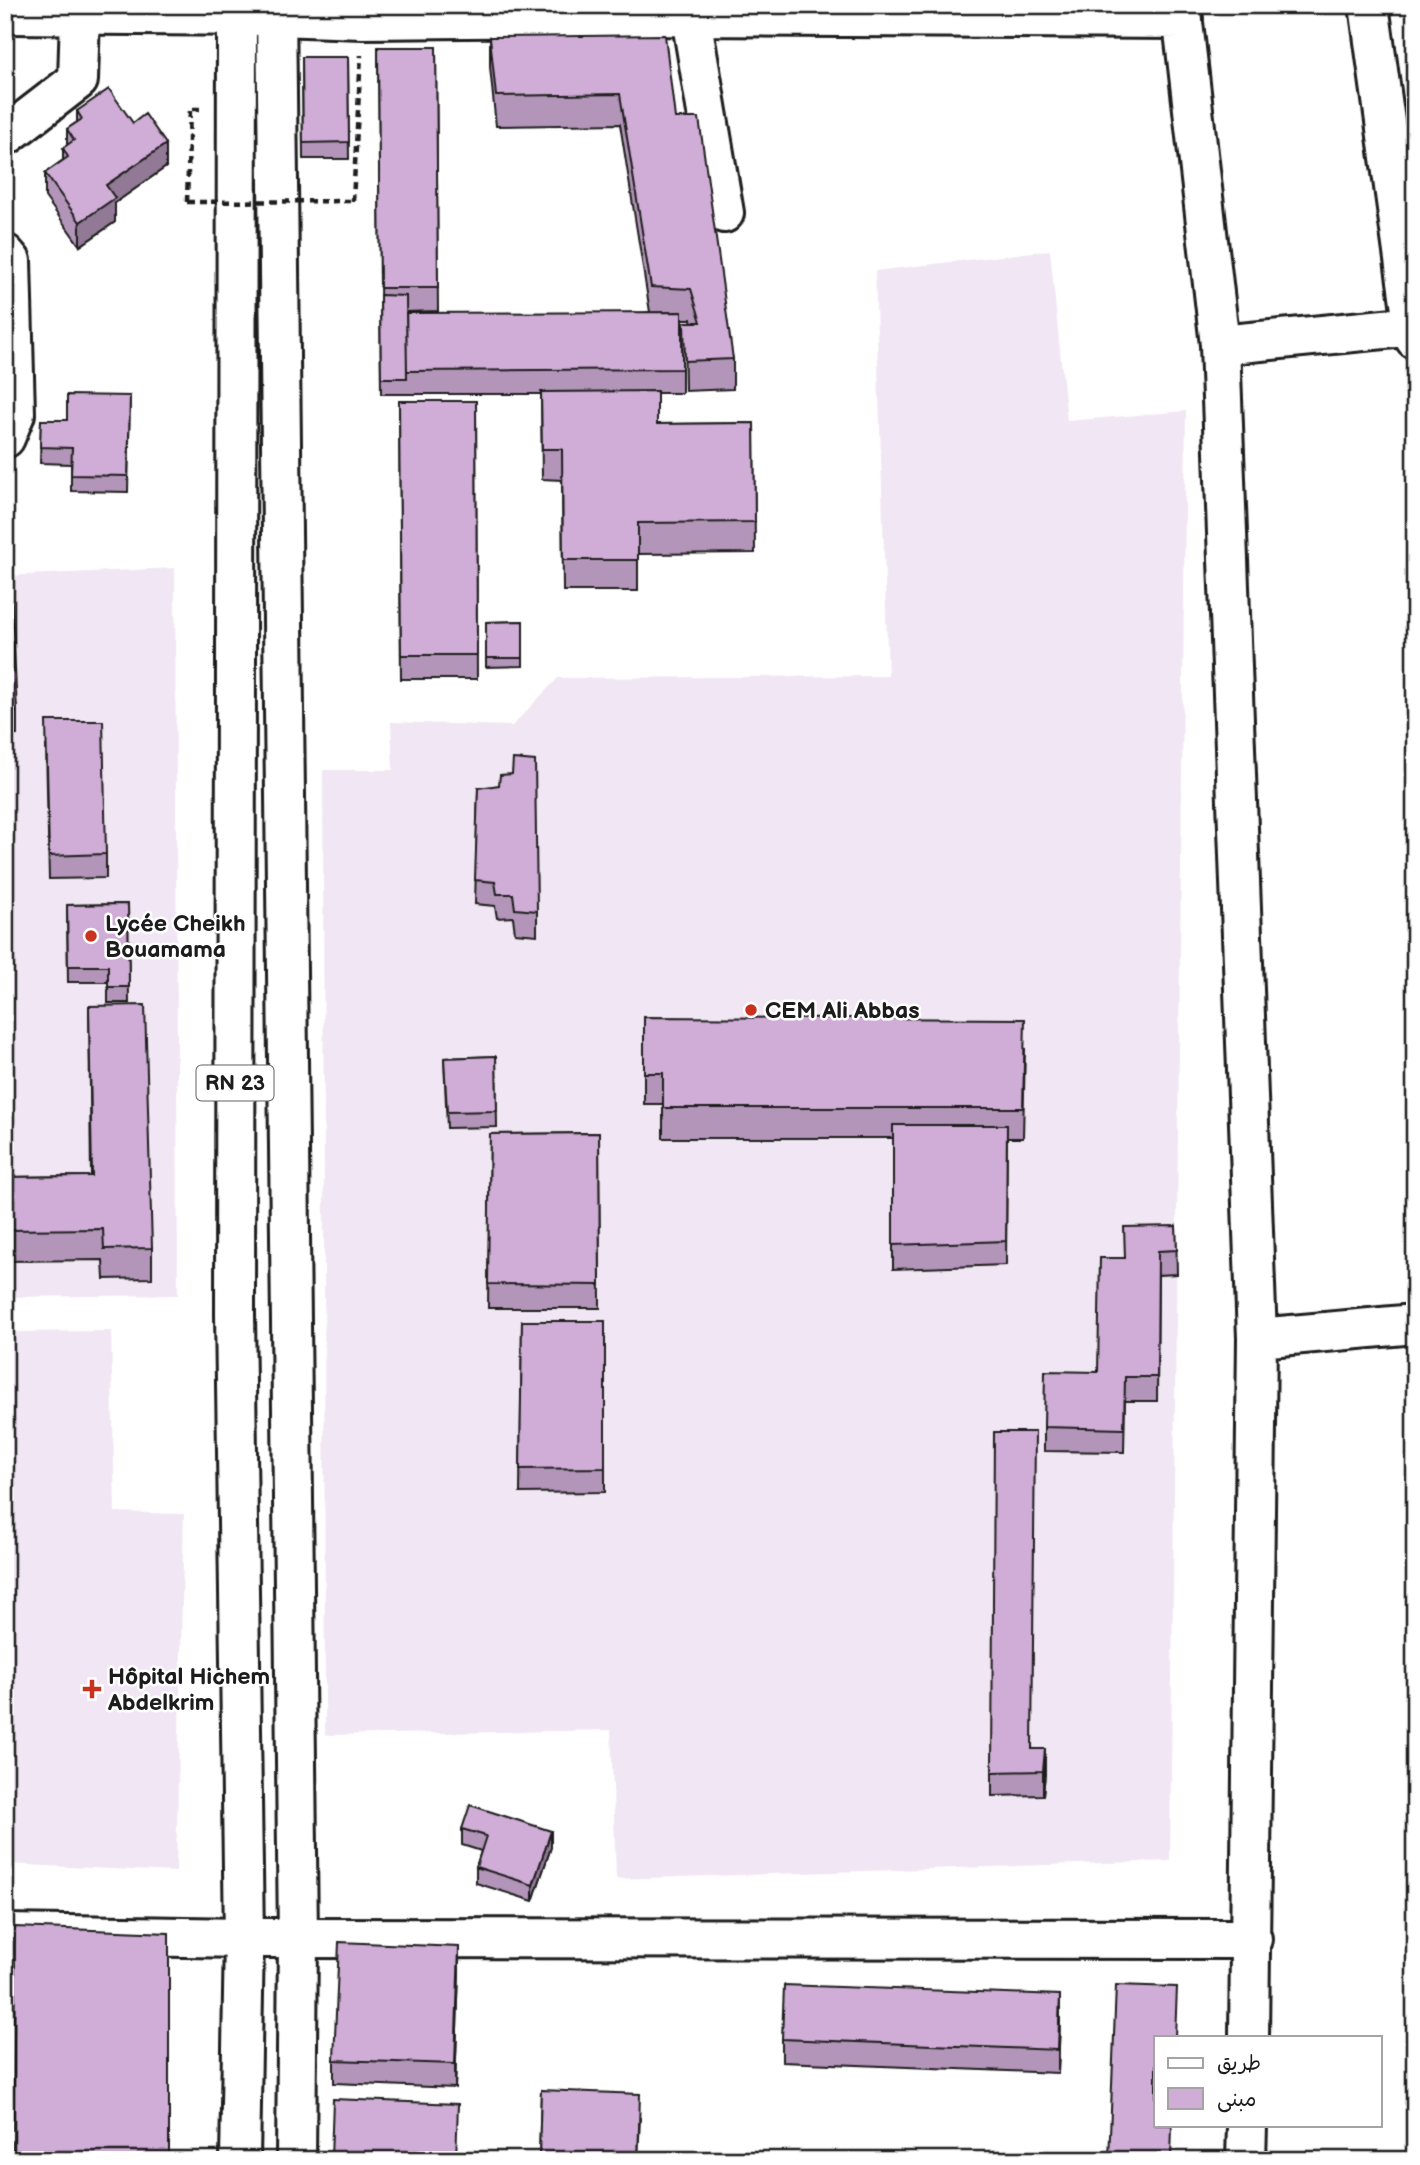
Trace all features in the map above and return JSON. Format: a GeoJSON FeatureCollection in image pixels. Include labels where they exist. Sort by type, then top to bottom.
{"type":"FeatureCollection","features":[{"type":"Feature","properties":{"kind":"street"},"geometry":{"type":"LineString","coordinates":[[1369,5],[1401,134],[1415,339]]}},
{"type":"Feature","properties":{"kind":"street","name":"RN 23"},"geometry":{"type":"LineString","coordinates":[[237,11],[235,1314],[244,1938],[240,2160]]}},
{"type":"Feature","properties":{"kind":"street"},"geometry":{"type":"LineString","coordinates":[[5,14],[276,11],[363,19],[690,11],[1182,12],[1220,345],[1257,1338],[1249,2036]]}},
{"type":"Feature","properties":{"kind":"street","name":"RN 23"},"geometry":{"type":"LineString","coordinates":[[276,11],[298,1938],[296,2160]]}},
{"type":"Feature","properties":{"kind":"street"},"geometry":{"type":"LineString","coordinates":[[690,11],[724,212]]}},
{"type":"Feature","properties":{"kind":"street"},"geometry":{"type":"LineString","coordinates":[[8,134],[78,80],[80,15]]}},
{"type":"Feature","properties":{"kind":"street"},"geometry":{"type":"LineString","coordinates":[[5,254],[12,261],[15,414],[5,438]]}},
{"type":"Feature","properties":{"kind":"street"},"geometry":{"type":"LineString","coordinates":[[1220,345],[1415,326]]}},
{"type":"Feature","properties":{"kind":"street"},"geometry":{"type":"LineString","coordinates":[[1257,1338],[1415,1324]]}},
{"type":"Feature","properties":{"kind":"street"},"geometry":{"type":"LineString","coordinates":[[5,1934],[244,1938],[1252,1939]]}},
{"type":"Feature","properties":{"kind":"street"},"geometry":{"type":"LineString","coordinates":[[1246,2160],[1247,2126]]}},
{"type":"Feature","properties":{"kind":"path"},"geometry":{"type":"LineString","coordinates":[[190,108],[187,202],[353,201],[363,19]]}},
{"type":"Feature","properties":{"kind":"shaded area","name":"CEM Ali Abbas"},"geometry":{"type":"Polygon","coordinates":[[[1050,250],[1067,421],[1186,411],[1170,1861],[616,1879],[611,1730],[325,1735],[323,770],[393,770],[391,722],[512,726],[558,678],[888,676],[875,271],[1050,250]]]}},
{"type":"Feature","properties":{"kind":"shaded area","name":"Lycée Cheikh Bouamama"},"geometry":{"type":"Polygon","coordinates":[[[175,568],[178,1295],[5,1297],[5,576],[175,568]]]}},
{"type":"Feature","properties":{"kind":"shaded area","name":"Hôpital Hichem Abdelkrim"},"geometry":{"type":"Polygon","coordinates":[[[111,1331],[115,1512],[184,1514],[176,1872],[5,1864],[5,1332],[111,1331]]]}},
{"type":"Feature","properties":{"kind":"building"},"geometry":{"type":"Polygon","coordinates":[[[665,35],[675,118],[699,118],[733,359],[685,361],[684,322],[701,322],[691,289],[651,287],[620,94],[496,96],[490,37],[665,35]]]}},
{"type":"Feature","properties":{"kind":"building"},"geometry":{"type":"Polygon","coordinates":[[[378,47],[436,47],[438,288],[380,288],[378,47]]]}},
{"type":"Feature","properties":{"kind":"building"},"geometry":{"type":"Polygon","coordinates":[[[302,57],[348,57],[349,142],[303,143],[302,57]]]}},
{"type":"Feature","properties":{"kind":"building"},"geometry":{"type":"Polygon","coordinates":[[[109,89],[133,123],[145,114],[166,144],[106,185],[115,198],[80,222],[45,173],[68,157],[63,148],[74,140],[67,129],[82,119],[77,111],[109,89]]]}},
{"type":"Feature","properties":{"kind":"building"},"geometry":{"type":"Polygon","coordinates":[[[380,295],[406,296],[407,378],[381,378],[380,295]]]}},
{"type":"Feature","properties":{"kind":"building"},"geometry":{"type":"Polygon","coordinates":[[[682,312],[682,369],[407,371],[406,313],[682,312]]]}},
{"type":"Feature","properties":{"kind":"building"},"geometry":{"type":"Polygon","coordinates":[[[657,391],[657,424],[754,423],[755,522],[638,523],[638,560],[563,560],[562,449],[542,449],[541,392],[657,391]]]}},
{"type":"Feature","properties":{"kind":"building"},"geometry":{"type":"Polygon","coordinates":[[[67,395],[130,396],[128,476],[71,475],[72,448],[40,447],[41,420],[67,420],[67,395]]]}},
{"type":"Feature","properties":{"kind":"building"},"geometry":{"type":"Polygon","coordinates":[[[399,401],[476,401],[477,655],[401,655],[399,401]]]}},
{"type":"Feature","properties":{"kind":"building"},"geometry":{"type":"Polygon","coordinates":[[[5,585],[11,585],[17,712],[5,712],[5,585]]]}},
{"type":"Feature","properties":{"kind":"building"},"geometry":{"type":"Polygon","coordinates":[[[523,621],[523,658],[486,658],[486,622],[523,621]]]}},
{"type":"Feature","properties":{"kind":"building"},"geometry":{"type":"Polygon","coordinates":[[[46,721],[103,721],[106,854],[49,856],[46,721]]]}},
{"type":"Feature","properties":{"kind":"building"},"geometry":{"type":"Polygon","coordinates":[[[513,759],[535,761],[537,911],[515,909],[513,894],[497,894],[495,882],[475,880],[478,788],[499,785],[500,775],[512,774],[513,759]]]}},
{"type":"Feature","properties":{"kind":"building"},"geometry":{"type":"Polygon","coordinates":[[[128,904],[129,987],[108,987],[108,966],[68,966],[67,905],[128,904]]]}},
{"type":"Feature","properties":{"kind":"building"},"geometry":{"type":"Polygon","coordinates":[[[145,1005],[152,1248],[104,1249],[103,1229],[5,1230],[5,1177],[92,1176],[89,1006],[145,1005]]]}},
{"type":"Feature","properties":{"kind":"building"},"geometry":{"type":"Polygon","coordinates":[[[644,1017],[1025,1019],[1023,1108],[663,1108],[663,1073],[644,1073],[644,1017]]]}},
{"type":"Feature","properties":{"kind":"building"},"geometry":{"type":"Polygon","coordinates":[[[496,1056],[497,1111],[447,1112],[444,1058],[496,1056]]]}},
{"type":"Feature","properties":{"kind":"building"},"geometry":{"type":"Polygon","coordinates":[[[893,1125],[1007,1125],[1006,1241],[893,1245],[893,1125]]]}},
{"type":"Feature","properties":{"kind":"building"},"geometry":{"type":"Polygon","coordinates":[[[599,1133],[600,1285],[488,1284],[490,1134],[599,1133]]]}},
{"type":"Feature","properties":{"kind":"building"},"geometry":{"type":"Polygon","coordinates":[[[1176,1226],[1177,1250],[1158,1251],[1157,1377],[1125,1377],[1124,1429],[1044,1427],[1045,1371],[1098,1372],[1100,1258],[1125,1258],[1124,1227],[1176,1226]]]}},
{"type":"Feature","properties":{"kind":"building"},"geometry":{"type":"Polygon","coordinates":[[[522,1321],[605,1321],[605,1468],[520,1469],[522,1321]]]}},
{"type":"Feature","properties":{"kind":"building"},"geometry":{"type":"Polygon","coordinates":[[[994,1432],[1035,1432],[1032,1749],[1045,1749],[1043,1771],[992,1772],[994,1432]]]}},
{"type":"Feature","properties":{"kind":"building"},"geometry":{"type":"Polygon","coordinates":[[[470,1805],[551,1831],[533,1885],[476,1867],[486,1836],[462,1829],[470,1805]]]}},
{"type":"Feature","properties":{"kind":"building"},"geometry":{"type":"Polygon","coordinates":[[[15,1927],[169,1933],[169,2160],[13,2160],[15,1927]]]}},
{"type":"Feature","properties":{"kind":"building"},"geometry":{"type":"Polygon","coordinates":[[[339,1942],[459,1947],[455,2064],[334,2060],[339,1942]]]}},
{"type":"Feature","properties":{"kind":"building"},"geometry":{"type":"Polygon","coordinates":[[[784,1985],[1060,1995],[1058,2050],[782,2039],[784,1985]]]}},
{"type":"Feature","properties":{"kind":"building"},"geometry":{"type":"Polygon","coordinates":[[[1116,1985],[1177,1987],[1175,2036],[1154,2036],[1154,2126],[1172,2126],[1171,2160],[1109,2160],[1116,1985]]]}},
{"type":"Feature","properties":{"kind":"building"},"geometry":{"type":"Polygon","coordinates":[[[541,2090],[640,2094],[638,2160],[539,2157],[541,2090]]]}},
{"type":"Feature","properties":{"kind":"building"},"geometry":{"type":"Polygon","coordinates":[[[333,2099],[458,2104],[456,2160],[331,2160],[333,2099]]]}},
{"type":"Feature","properties":{"kind":"place","name":"Lycée Cheikh Bouamama"},"geometry":{"type":"Point","coordinates":[91,936]}},
{"type":"Feature","properties":{"kind":"place","name":"CEM Ali Abbas"},"geometry":{"type":"Point","coordinates":[751,1010]}},
{"type":"Feature","properties":{"kind":"place","name":"Hôpital Hichem Abdelkrim"},"geometry":{"type":"Point","coordinates":[92,1689]}}]}
